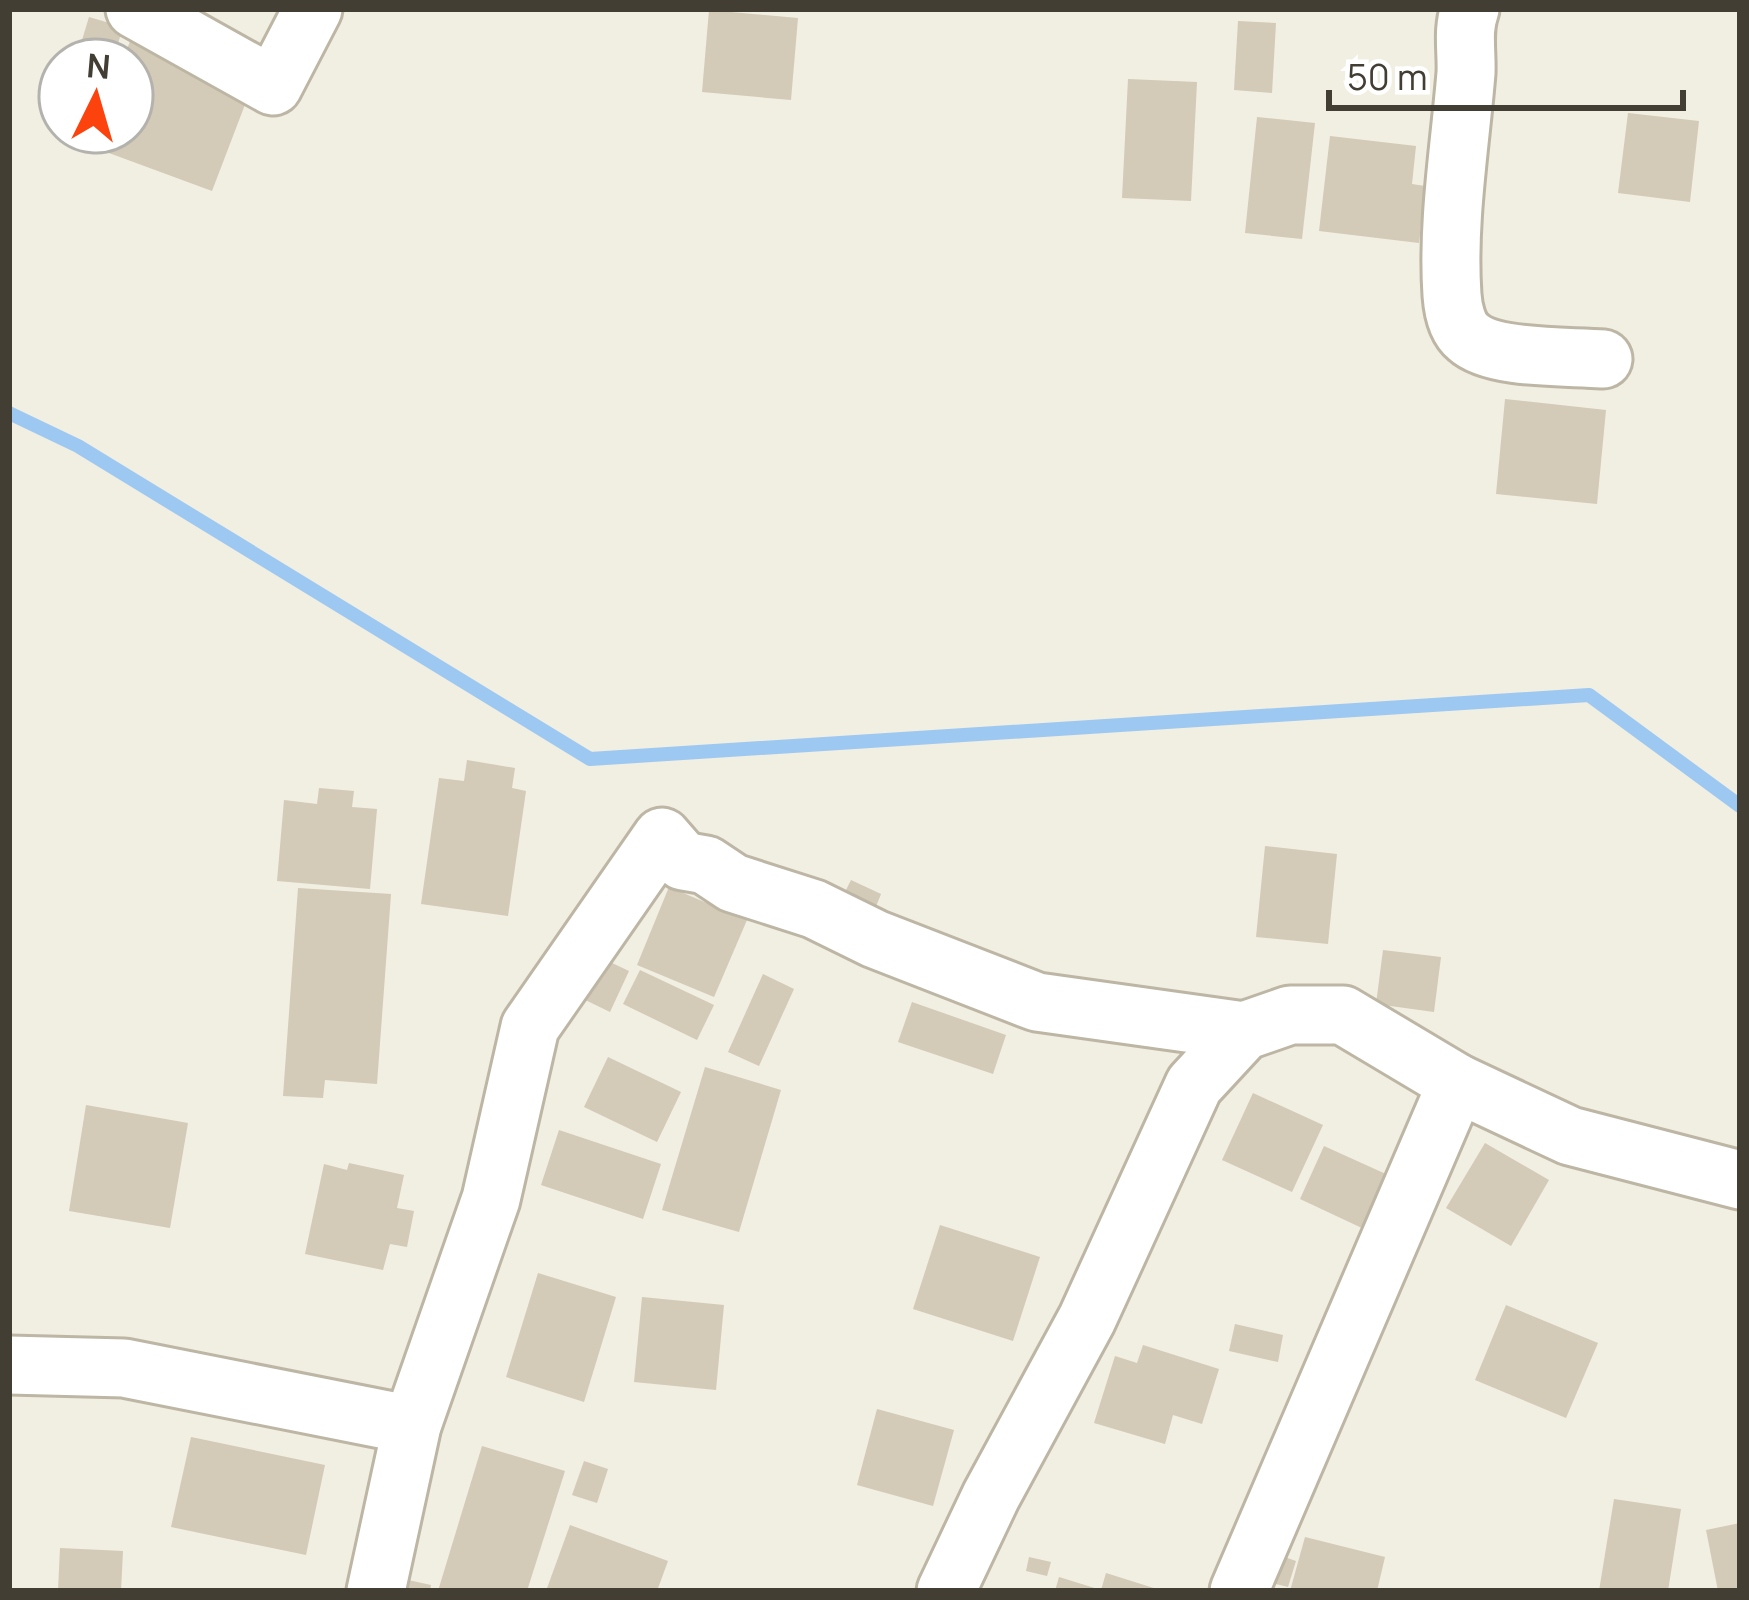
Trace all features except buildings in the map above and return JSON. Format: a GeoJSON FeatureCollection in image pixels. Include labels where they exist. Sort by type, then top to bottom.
{"type":"FeatureCollection","features":[{"type":"Feature","properties":{"kind":"street"},"geometry":{"type":"LineString","coordinates":[[135,9],[273,86],[313,9]]}},
{"type":"Feature","properties":{"kind":"street"},"geometry":{"type":"LineString","coordinates":[[1470,9],[1464,27],[1466,64],[1452,248],[1452,298],[1458,323],[1466,336],[1487,349],[1603,359]]}},
{"type":"Feature","properties":{"kind":"street"},"geometry":{"type":"LineString","coordinates":[[376,1591],[412,1425],[491,1199],[530,1027],[662,837],[683,861],[706,865],[733,883],[814,909],[875,939],[1037,1002],[1244,1031],[1290,1016],[1342,1015],[1457,1083],[1570,1136],[1740,1180]]}},
{"type":"Feature","properties":{"kind":"street"},"geometry":{"type":"LineString","coordinates":[[946,1591],[991,1496],[1087,1319],[1194,1085],[1244,1031]]}},
{"type":"Feature","properties":{"kind":"street"},"geometry":{"type":"LineString","coordinates":[[1239,1591],[1457,1083]]}},
{"type":"Feature","properties":{"kind":"street"},"geometry":{"type":"LineString","coordinates":[[9,1364],[124,1368],[412,1425]]}},
{"type":"Feature","properties":{"kind":"waterway"},"geometry":{"type":"LineString","coordinates":[[9,413],[78,446],[590,759],[1589,695],[1740,806]]}}]}
